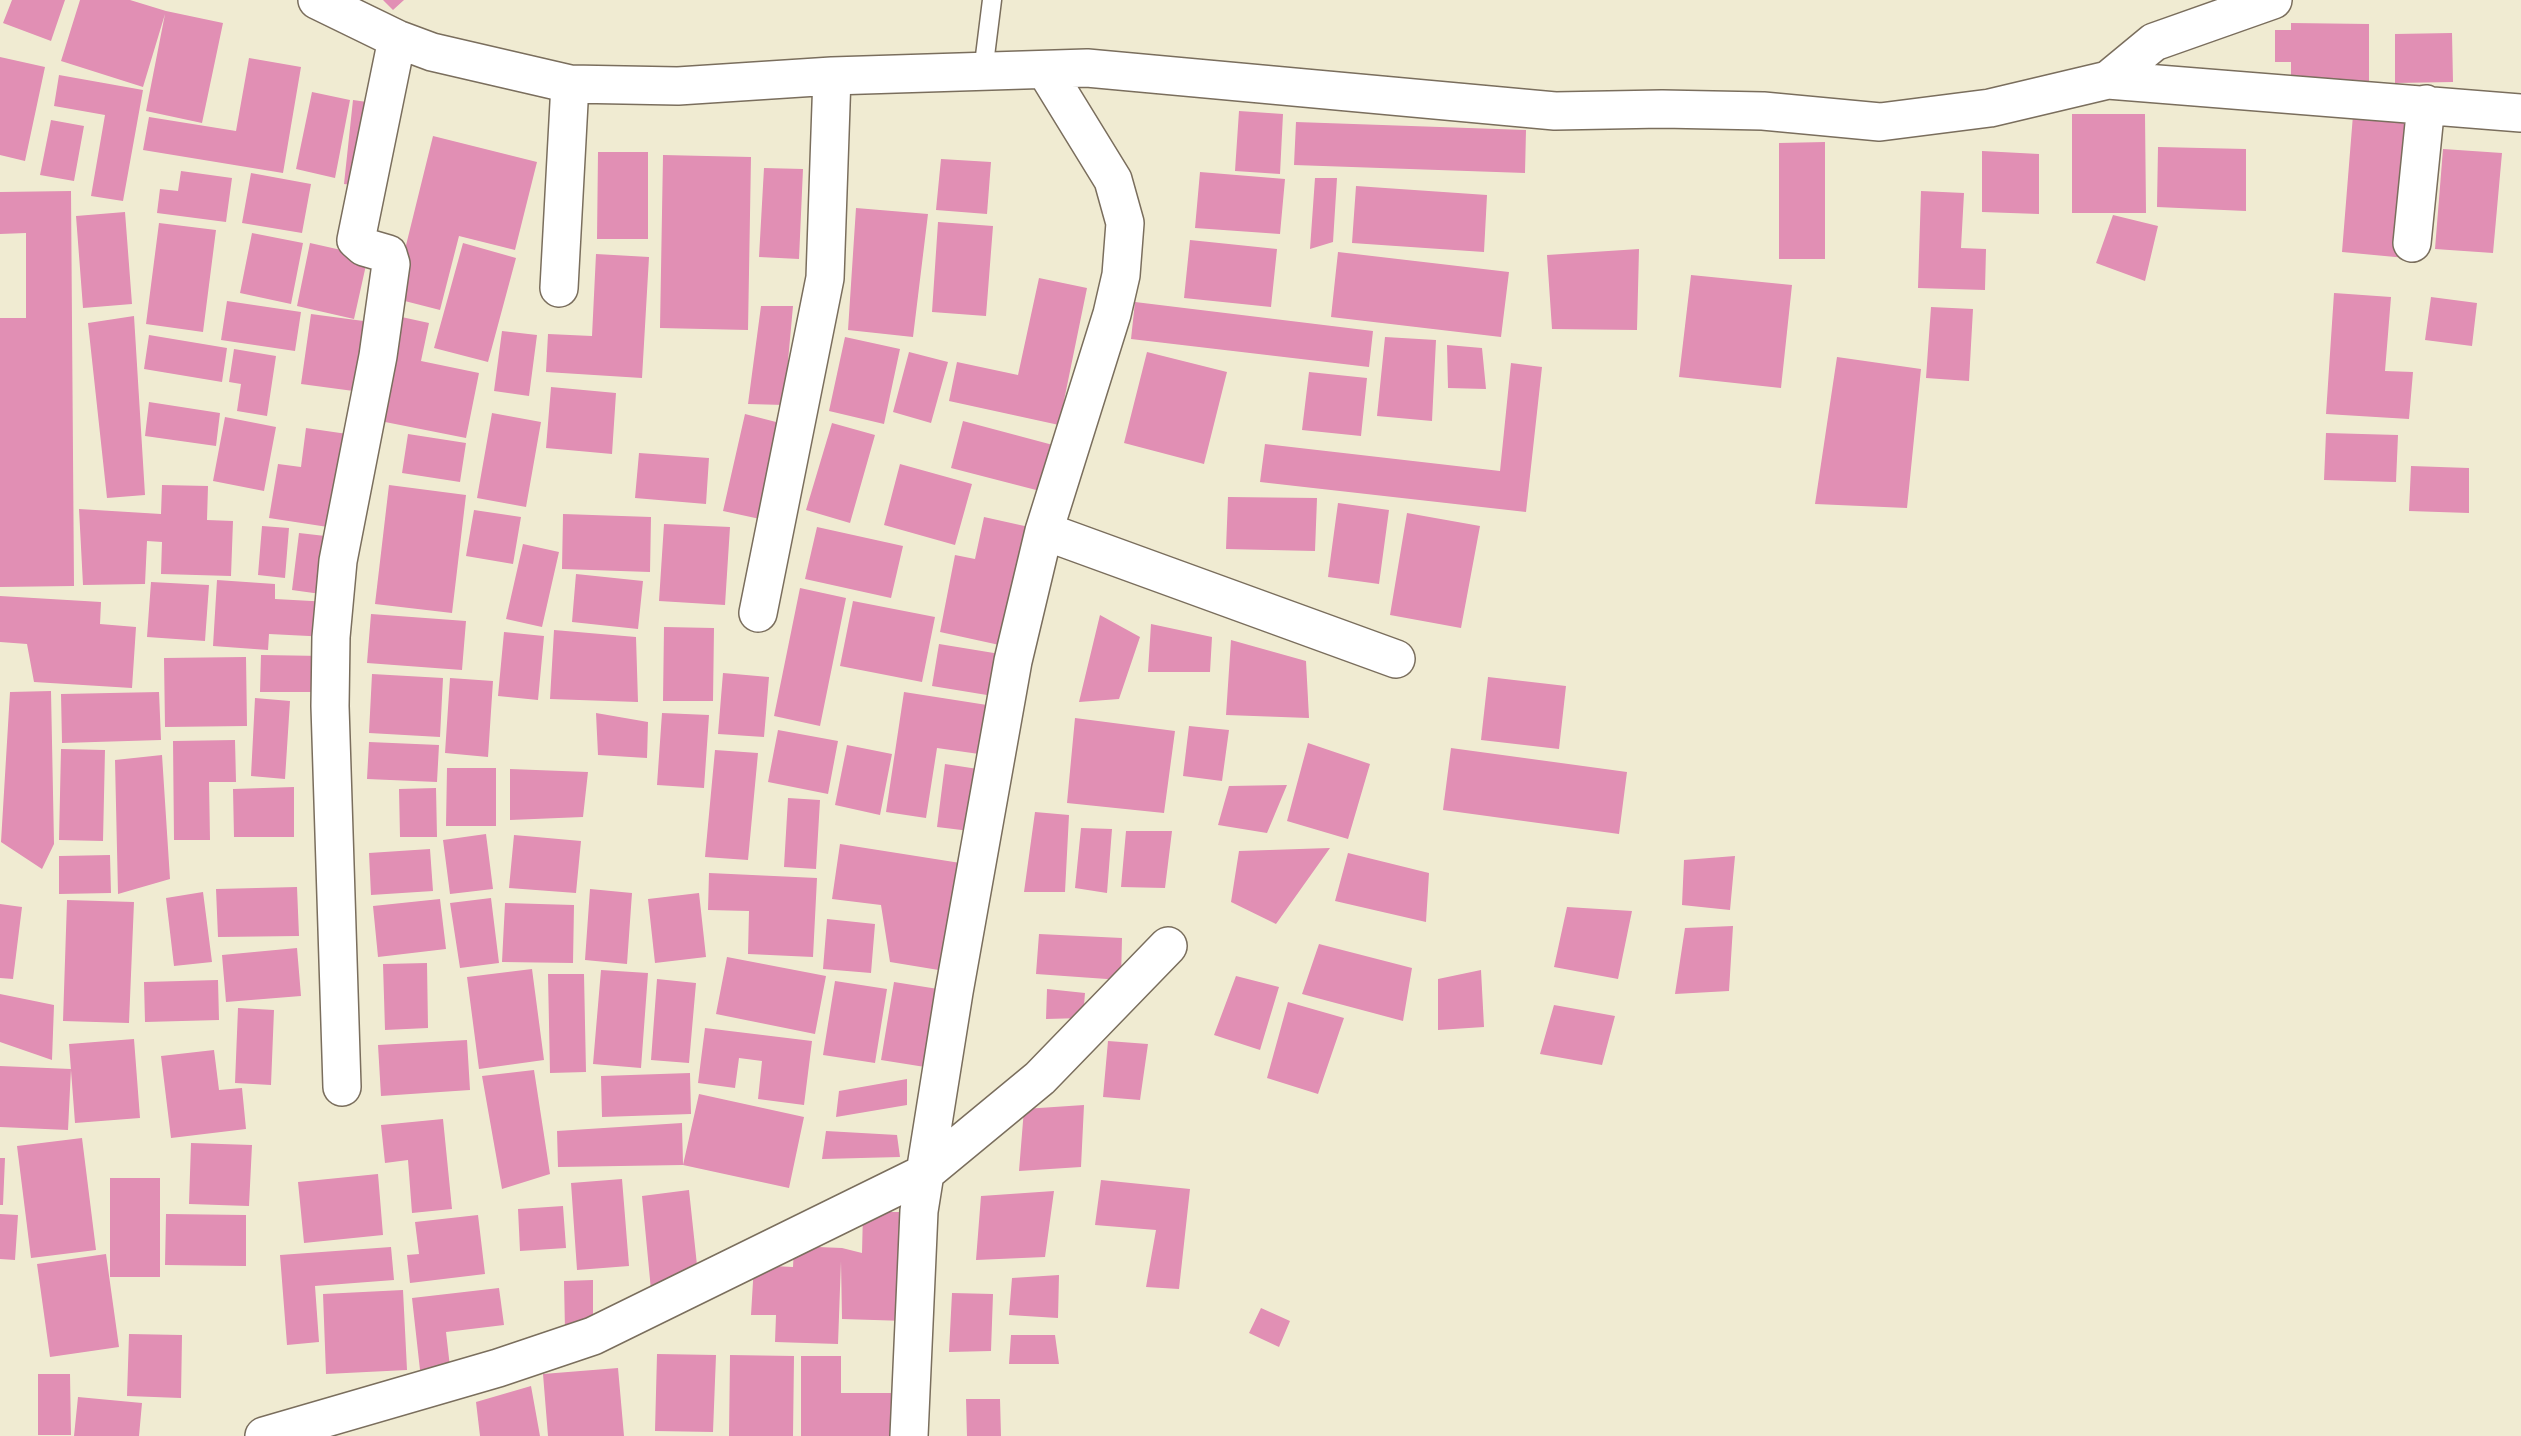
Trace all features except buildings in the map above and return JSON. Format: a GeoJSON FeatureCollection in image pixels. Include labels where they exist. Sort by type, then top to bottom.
{"type":"FeatureCollection","features":[{"type":"Feature","properties":{"kind":"street"},"geometry":{"type":"LineString","coordinates":[[317,0],[397,39],[432,52],[570,84],[678,86],[832,76],[1087,68],[1555,111],[1763,111],[1880,122],[1990,108],[2108,80],[2521,113]]}},
{"type":"Feature","properties":{"kind":"street"},"geometry":{"type":"LineString","coordinates":[[2108,80],[2154,42],[2273,0]]}},
{"type":"Feature","properties":{"kind":"street"},"geometry":{"type":"LineString","coordinates":[[342,1087],[330,706],[331,637],[338,561],[379,356],[391,264],[388,254],[364,247],[356,240],[397,39]]}},
{"type":"Feature","properties":{"kind":"street"},"geometry":{"type":"LineString","coordinates":[[909,1436],[919,1211],[954,992],[1013,661],[1044,531],[1112,314],[1121,275],[1125,223],[1113,180],[1046,71]]}},
{"type":"Feature","properties":{"kind":"street"},"geometry":{"type":"LineString","coordinates":[[758,613],[825,278],[832,76]]}},
{"type":"Feature","properties":{"kind":"street"},"geometry":{"type":"LineString","coordinates":[[559,288],[570,84]]}},
{"type":"Feature","properties":{"kind":"street"},"geometry":{"type":"LineString","coordinates":[[2412,243],[2426,104]]}},
{"type":"Feature","properties":{"kind":"street"},"geometry":{"type":"LineString","coordinates":[[1044,531],[1396,660]]}},
{"type":"Feature","properties":{"kind":"street"},"geometry":{"type":"LineString","coordinates":[[264,1436],[354,1423],[498,1368],[593,1336],[925,1173],[1040,1078],[1168,946]]}},
{"type":"Feature","properties":{"kind":"lane"},"geometry":{"type":"LineString","coordinates":[[983,72],[992,0]]}}]}
